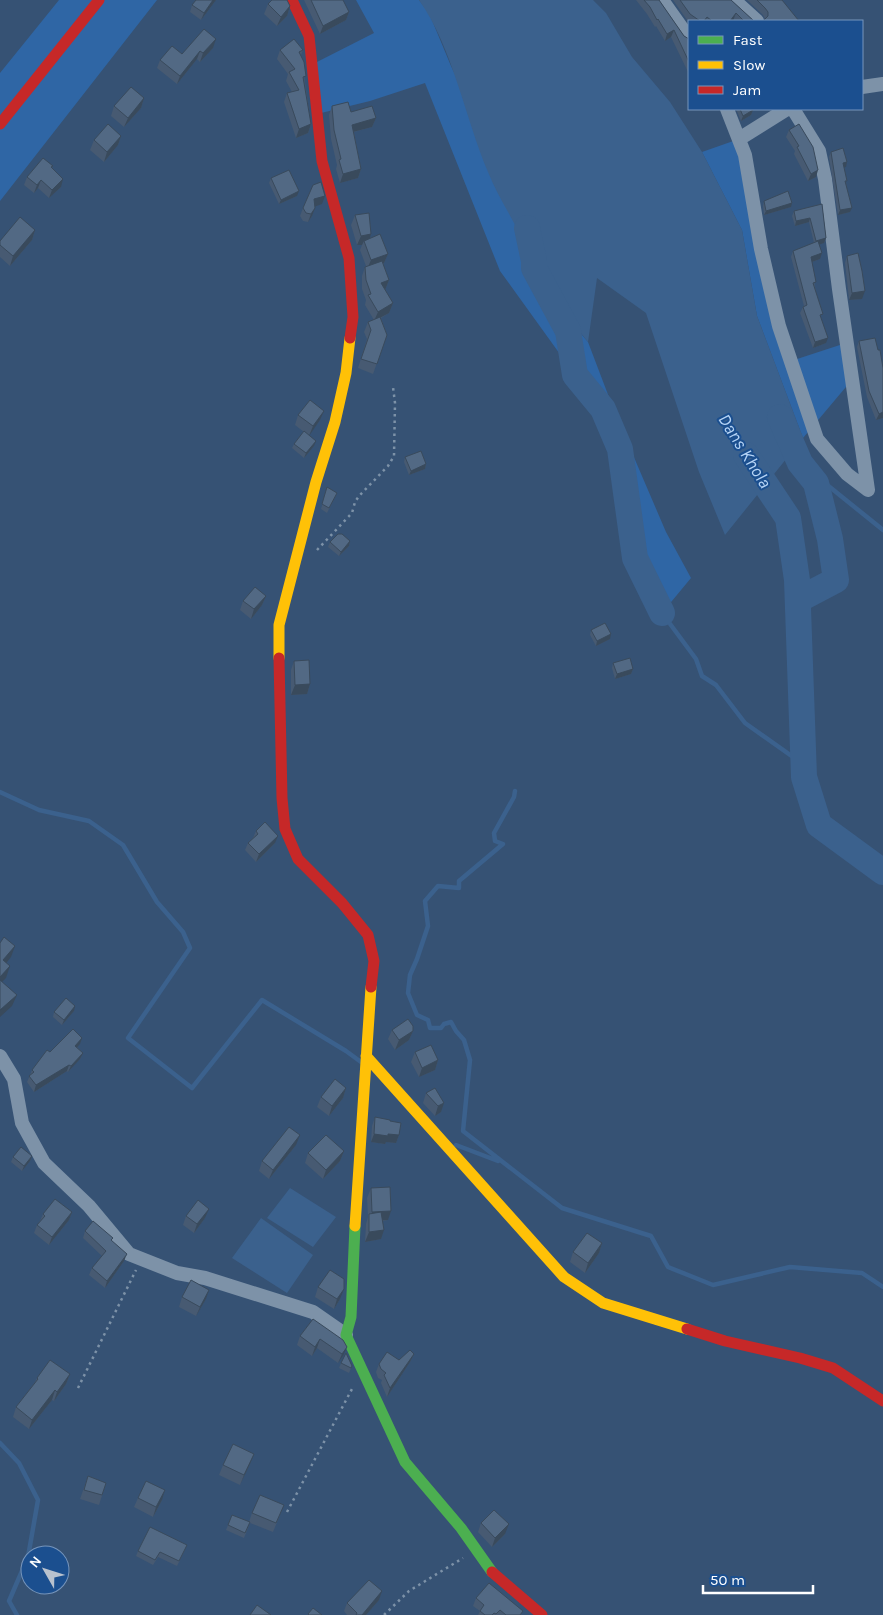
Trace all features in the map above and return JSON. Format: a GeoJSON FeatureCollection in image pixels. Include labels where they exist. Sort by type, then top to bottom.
{"type":"FeatureCollection","features":[{"type":"Feature","properties":{"kind":"main road"},"geometry":{"type":"LineString","coordinates":[[0,124],[98,0]]}},
{"type":"Feature","properties":{"kind":"main road"},"geometry":{"type":"LineString","coordinates":[[292,0],[309,36],[322,161],[348,258],[353,317],[346,373],[335,422],[316,482],[279,625],[282,798],[285,829],[298,859],[342,903],[368,935],[374,961],[356,1187],[351,1318],[346,1335],[405,1462],[461,1528],[492,1573],[542,1615]]}},
{"type":"Feature","properties":{"kind":"main road"},"geometry":{"type":"LineString","coordinates":[[366,1056],[564,1278],[603,1303],[725,1341],[800,1358],[833,1368],[883,1401]]}},
{"type":"Feature","properties":{"kind":"street"},"geometry":{"type":"LineString","coordinates":[[662,0],[688,37]]}},
{"type":"Feature","properties":{"kind":"street"},"geometry":{"type":"LineString","coordinates":[[734,0],[756,20]]}},
{"type":"Feature","properties":{"kind":"street"},"geometry":{"type":"LineString","coordinates":[[863,87],[883,84]]}},
{"type":"Feature","properties":{"kind":"street"},"geometry":{"type":"LineString","coordinates":[[727,110],[745,155],[760,249],[779,326],[817,439],[846,474],[868,490],[858,432],[825,179],[818,151],[794,110]]}},
{"type":"Feature","properties":{"kind":"street"},"geometry":{"type":"LineString","coordinates":[[739,139],[785,110]]}},
{"type":"Feature","properties":{"kind":"street"},"geometry":{"type":"LineString","coordinates":[[0,1056],[14,1079],[22,1123],[44,1163],[89,1206],[129,1254],[176,1273],[205,1278],[313,1312],[346,1335]]}},
{"type":"Feature","properties":{"kind":"path"},"geometry":{"type":"LineString","coordinates":[[312,554],[352,513],[359,496],[388,466],[394,456],[395,403],[392,388]]}},
{"type":"Feature","properties":{"kind":"path"},"geometry":{"type":"LineString","coordinates":[[78,1388],[142,1259]]}},
{"type":"Feature","properties":{"kind":"path"},"geometry":{"type":"LineString","coordinates":[[288,1512],[362,1369]]}},
{"type":"Feature","properties":{"kind":"path"},"geometry":{"type":"LineString","coordinates":[[384,1615],[409,1591],[476,1550]]}},
{"type":"Feature","properties":{"kind":"shaded area"},"geometry":{"type":"Polygon","coordinates":[[[59,0],[157,0],[0,201],[0,73],[59,0]]]}},
{"type":"Feature","properties":{"kind":"shaded area"},"geometry":{"type":"Polygon","coordinates":[[[356,0],[419,0],[429,13],[451,66],[572,323],[588,342],[615,413],[666,532],[691,578],[662,613],[635,558],[620,449],[603,409],[575,375],[500,271],[425,83],[370,101],[317,114],[313,64],[374,33],[356,0]]]}},
{"type":"Feature","properties":{"kind":"shaded area"},"geometry":{"type":"Polygon","coordinates":[[[739,139],[791,361],[849,342],[856,375],[803,438],[757,316],[742,230],[702,152],[739,139]]]}},
{"type":"Feature","properties":{"kind":"water"},"geometry":{"type":"Polygon","coordinates":[[[419,0],[593,0],[606,13],[632,57],[670,102],[702,152],[742,230],[757,316],[803,438],[725,535],[699,472],[646,313],[597,278],[588,342],[577,328],[548,284],[494,185],[480,151],[450,61],[431,19],[419,0]]]}},
{"type":"Feature","properties":{"kind":"water"},"geometry":{"type":"Polygon","coordinates":[[[290,1188],[336,1217],[313,1247],[267,1218],[290,1188]]]}},
{"type":"Feature","properties":{"kind":"water"},"geometry":{"type":"Polygon","coordinates":[[[261,1218],[313,1255],[287,1293],[232,1258],[261,1218]]]}},
{"type":"Feature","properties":{"kind":"building"},"geometry":{"type":"Polygon","coordinates":[[[196,0],[213,0],[204,13],[192,5],[196,0]]]}},
{"type":"Feature","properties":{"kind":"building"},"geometry":{"type":"Polygon","coordinates":[[[272,0],[287,0],[290,6],[281,17],[268,4],[272,0]]]}},
{"type":"Feature","properties":{"kind":"building"},"geometry":{"type":"Polygon","coordinates":[[[311,0],[343,0],[349,12],[323,26],[311,0]]]}},
{"type":"Feature","properties":{"kind":"building"},"geometry":{"type":"Polygon","coordinates":[[[644,0],[659,0],[684,36],[688,38],[688,60],[674,30],[667,34],[644,0]]]}},
{"type":"Feature","properties":{"kind":"building"},"geometry":{"type":"Polygon","coordinates":[[[680,0],[731,0],[753,20],[743,20],[736,13],[731,20],[711,20],[707,17],[705,20],[699,20],[690,14],[680,0]]]}},
{"type":"Feature","properties":{"kind":"building"},"geometry":{"type":"Polygon","coordinates":[[[757,0],[782,0],[798,20],[764,20],[768,16],[765,8],[757,0]]]}},
{"type":"Feature","properties":{"kind":"building"},"geometry":{"type":"Polygon","coordinates":[[[204,29],[216,39],[203,53],[200,51],[180,76],[160,60],[172,46],[182,54],[204,29]]]}},
{"type":"Feature","properties":{"kind":"building"},"geometry":{"type":"Polygon","coordinates":[[[294,39],[303,50],[299,52],[304,62],[306,76],[303,77],[311,124],[299,129],[287,93],[299,90],[289,72],[295,69],[280,50],[294,39]]]}},
{"type":"Feature","properties":{"kind":"building"},"geometry":{"type":"Polygon","coordinates":[[[131,87],[144,98],[128,118],[114,106],[131,87]]]}},
{"type":"Feature","properties":{"kind":"building"},"geometry":{"type":"Polygon","coordinates":[[[348,102],[351,112],[372,106],[376,118],[352,125],[361,169],[343,174],[334,130],[332,106],[348,102]]]}},
{"type":"Feature","properties":{"kind":"building"},"geometry":{"type":"Polygon","coordinates":[[[740,110],[753,110],[743,116],[740,110]]]}},
{"type":"Feature","properties":{"kind":"building"},"geometry":{"type":"Polygon","coordinates":[[[108,124],[121,136],[107,152],[94,140],[108,124]]]}},
{"type":"Feature","properties":{"kind":"building"},"geometry":{"type":"Polygon","coordinates":[[[799,124],[813,147],[818,170],[811,174],[797,147],[799,146],[789,130],[799,124]]]}},
{"type":"Feature","properties":{"kind":"building"},"geometry":{"type":"Polygon","coordinates":[[[843,148],[847,162],[843,163],[847,181],[845,181],[852,208],[840,210],[831,152],[843,148]]]}},
{"type":"Feature","properties":{"kind":"building"},"geometry":{"type":"Polygon","coordinates":[[[43,158],[53,166],[51,167],[63,179],[52,190],[41,180],[37,185],[27,177],[43,158]]]}},
{"type":"Feature","properties":{"kind":"building"},"geometry":{"type":"Polygon","coordinates":[[[289,170],[299,191],[281,200],[271,178],[289,170]]]}},
{"type":"Feature","properties":{"kind":"building"},"geometry":{"type":"Polygon","coordinates":[[[321,182],[325,196],[314,199],[315,208],[311,214],[306,213],[303,208],[313,185],[321,182]]]}},
{"type":"Feature","properties":{"kind":"building"},"geometry":{"type":"Polygon","coordinates":[[[788,191],[792,203],[766,211],[764,201],[788,191]]]}},
{"type":"Feature","properties":{"kind":"building"},"geometry":{"type":"Polygon","coordinates":[[[822,204],[826,238],[816,241],[810,218],[796,221],[794,211],[822,204]]]}},
{"type":"Feature","properties":{"kind":"building"},"geometry":{"type":"Polygon","coordinates":[[[369,213],[371,234],[361,236],[355,215],[369,213]]]}},
{"type":"Feature","properties":{"kind":"building"},"geometry":{"type":"Polygon","coordinates":[[[20,217],[35,230],[13,256],[0,245],[0,241],[20,217]]]}},
{"type":"Feature","properties":{"kind":"building"},"geometry":{"type":"Polygon","coordinates":[[[380,234],[388,254],[371,260],[364,241],[380,234]]]}},
{"type":"Feature","properties":{"kind":"building"},"geometry":{"type":"Polygon","coordinates":[[[818,241],[822,253],[811,257],[816,282],[813,283],[823,314],[820,315],[828,338],[815,342],[803,307],[807,305],[793,251],[818,241]]]}},
{"type":"Feature","properties":{"kind":"building"},"geometry":{"type":"Polygon","coordinates":[[[858,253],[865,291],[852,293],[847,256],[858,253]]]}},
{"type":"Feature","properties":{"kind":"building"},"geometry":{"type":"Polygon","coordinates":[[[382,261],[389,280],[381,283],[393,303],[378,312],[368,295],[371,294],[366,280],[365,267],[382,261]]]}},
{"type":"Feature","properties":{"kind":"building"},"geometry":{"type":"Polygon","coordinates":[[[380,317],[387,335],[377,364],[361,359],[371,330],[368,322],[380,317]]]}},
{"type":"Feature","properties":{"kind":"building"},"geometry":{"type":"Polygon","coordinates":[[[875,338],[878,350],[880,350],[883,368],[883,412],[879,414],[869,391],[859,341],[875,338]]]}},
{"type":"Feature","properties":{"kind":"building"},"geometry":{"type":"Polygon","coordinates":[[[310,400],[324,411],[313,426],[298,415],[310,400]]]}},
{"type":"Feature","properties":{"kind":"building"},"geometry":{"type":"Polygon","coordinates":[[[304,431],[316,441],[306,453],[294,444],[304,431]]]}},
{"type":"Feature","properties":{"kind":"building"},"geometry":{"type":"Polygon","coordinates":[[[421,451],[426,464],[411,471],[405,457],[421,451]]]}},
{"type":"Feature","properties":{"kind":"building"},"geometry":{"type":"Polygon","coordinates":[[[327,487],[337,493],[329,508],[322,504],[327,487]]]}},
{"type":"Feature","properties":{"kind":"building"},"geometry":{"type":"Polygon","coordinates":[[[338,534],[342,534],[350,541],[341,552],[330,542],[338,534]]]}},
{"type":"Feature","properties":{"kind":"building"},"geometry":{"type":"Polygon","coordinates":[[[255,587],[266,596],[254,609],[243,601],[255,587]]]}},
{"type":"Feature","properties":{"kind":"building"},"geometry":{"type":"Polygon","coordinates":[[[605,623],[611,634],[597,641],[591,630],[605,623]]]}},
{"type":"Feature","properties":{"kind":"building"},"geometry":{"type":"Polygon","coordinates":[[[630,658],[633,669],[617,674],[613,663],[630,658]]]}},
{"type":"Feature","properties":{"kind":"building"},"geometry":{"type":"Polygon","coordinates":[[[309,660],[310,684],[295,685],[294,661],[309,660]]]}},
{"type":"Feature","properties":{"kind":"building"},"geometry":{"type":"Polygon","coordinates":[[[265,822],[278,836],[259,854],[248,843],[258,834],[256,831],[265,822]]]}},
{"type":"Feature","properties":{"kind":"building"},"geometry":{"type":"Polygon","coordinates":[[[4,937],[15,946],[3,960],[10,966],[0,977],[0,943],[4,937]]]}},
{"type":"Feature","properties":{"kind":"building"},"geometry":{"type":"Polygon","coordinates":[[[0,980],[17,995],[0,1010],[0,980]]]}},
{"type":"Feature","properties":{"kind":"building"},"geometry":{"type":"Polygon","coordinates":[[[66,998],[75,1006],[64,1020],[54,1012],[66,998]]]}},
{"type":"Feature","properties":{"kind":"building"},"geometry":{"type":"Polygon","coordinates":[[[408,1019],[413,1026],[413,1031],[399,1040],[392,1030],[408,1019]]]}},
{"type":"Feature","properties":{"kind":"building"},"geometry":{"type":"Polygon","coordinates":[[[73,1029],[82,1038],[75,1046],[83,1053],[71,1066],[69,1065],[36,1085],[29,1076],[34,1072],[32,1070],[47,1050],[50,1052],[73,1029]]]}},
{"type":"Feature","properties":{"kind":"building"},"geometry":{"type":"Polygon","coordinates":[[[431,1045],[438,1060],[422,1068],[415,1052],[431,1045]]]}},
{"type":"Feature","properties":{"kind":"building"},"geometry":{"type":"Polygon","coordinates":[[[335,1079],[346,1088],[332,1106],[321,1097],[335,1079]]]}},
{"type":"Feature","properties":{"kind":"building"},"geometry":{"type":"Polygon","coordinates":[[[435,1088],[444,1103],[438,1106],[426,1093],[435,1088]]]}},
{"type":"Feature","properties":{"kind":"building"},"geometry":{"type":"Polygon","coordinates":[[[375,1117],[401,1123],[399,1135],[374,1134],[375,1117]]]}},
{"type":"Feature","properties":{"kind":"building"},"geometry":{"type":"Polygon","coordinates":[[[289,1127],[300,1135],[273,1170],[262,1161],[289,1127]]]}},
{"type":"Feature","properties":{"kind":"building"},"geometry":{"type":"Polygon","coordinates":[[[326,1135],[344,1151],[326,1170],[308,1153],[326,1135]]]}},
{"type":"Feature","properties":{"kind":"building"},"geometry":{"type":"Polygon","coordinates":[[[21,1147],[32,1156],[24,1166],[13,1157],[21,1147]]]}},
{"type":"Feature","properties":{"kind":"building"},"geometry":{"type":"Polygon","coordinates":[[[390,1187],[391,1211],[372,1212],[371,1188],[390,1187]]]}},
{"type":"Feature","properties":{"kind":"building"},"geometry":{"type":"Polygon","coordinates":[[[55,1199],[72,1212],[52,1237],[37,1225],[55,1199]]]}},
{"type":"Feature","properties":{"kind":"building"},"geometry":{"type":"Polygon","coordinates":[[[198,1200],[209,1209],[197,1224],[186,1216],[198,1200]]]}},
{"type":"Feature","properties":{"kind":"building"},"geometry":{"type":"Polygon","coordinates":[[[381,1212],[384,1230],[369,1232],[369,1214],[381,1212]]]}},
{"type":"Feature","properties":{"kind":"building"},"geometry":{"type":"Polygon","coordinates":[[[93,1221],[113,1238],[111,1240],[127,1254],[107,1281],[92,1268],[106,1251],[85,1231],[93,1221]]]}},
{"type":"Feature","properties":{"kind":"building"},"geometry":{"type":"Polygon","coordinates":[[[587,1233],[602,1243],[588,1263],[573,1252],[587,1233]]]}},
{"type":"Feature","properties":{"kind":"building"},"geometry":{"type":"Polygon","coordinates":[[[330,1270],[344,1279],[344,1289],[337,1299],[318,1287],[330,1270]]]}},
{"type":"Feature","properties":{"kind":"building"},"geometry":{"type":"Polygon","coordinates":[[[191,1280],[209,1290],[200,1307],[182,1297],[191,1280]]]}},
{"type":"Feature","properties":{"kind":"building"},"geometry":{"type":"Polygon","coordinates":[[[313,1319],[343,1340],[347,1347],[342,1354],[320,1339],[315,1347],[300,1336],[313,1319]]]}},
{"type":"Feature","properties":{"kind":"building"},"geometry":{"type":"Polygon","coordinates":[[[410,1350],[414,1354],[390,1388],[384,1375],[386,1373],[379,1364],[387,1352],[399,1360],[410,1350]]]}},
{"type":"Feature","properties":{"kind":"building"},"geometry":{"type":"Polygon","coordinates":[[[346,1353],[352,1366],[351,1368],[341,1363],[346,1353]]]}},
{"type":"Feature","properties":{"kind":"building"},"geometry":{"type":"Polygon","coordinates":[[[50,1360],[70,1374],[32,1420],[16,1407],[50,1360]]]}},
{"type":"Feature","properties":{"kind":"building"},"geometry":{"type":"Polygon","coordinates":[[[233,1444],[254,1454],[244,1475],[223,1465],[233,1444]]]}},
{"type":"Feature","properties":{"kind":"building"},"geometry":{"type":"Polygon","coordinates":[[[88,1476],[106,1483],[102,1495],[84,1490],[88,1476]]]}},
{"type":"Feature","properties":{"kind":"building"},"geometry":{"type":"Polygon","coordinates":[[[146,1481],[165,1490],[156,1507],[138,1498],[146,1481]]]}},
{"type":"Feature","properties":{"kind":"building"},"geometry":{"type":"Polygon","coordinates":[[[260,1495],[284,1505],[276,1523],[252,1513],[260,1495]]]}},
{"type":"Feature","properties":{"kind":"building"},"geometry":{"type":"Polygon","coordinates":[[[494,1510],[509,1524],[495,1538],[481,1523],[494,1510]]]}},
{"type":"Feature","properties":{"kind":"building"},"geometry":{"type":"Polygon","coordinates":[[[232,1515],[250,1522],[245,1533],[228,1525],[232,1515]]]}},
{"type":"Feature","properties":{"kind":"building"},"geometry":{"type":"Polygon","coordinates":[[[150,1527],[187,1545],[179,1561],[160,1552],[155,1560],[138,1551],[150,1527]]]}},
{"type":"Feature","properties":{"kind":"building"},"geometry":{"type":"Polygon","coordinates":[[[369,1580],[382,1591],[362,1615],[356,1615],[357,1613],[347,1603],[369,1580]]]}},
{"type":"Feature","properties":{"kind":"building"},"geometry":{"type":"Polygon","coordinates":[[[489,1583],[523,1611],[520,1615],[506,1615],[500,1610],[496,1614],[485,1615],[480,1611],[484,1605],[476,1598],[489,1583]]]}},
{"type":"Feature","properties":{"kind":"building"},"geometry":{"type":"Polygon","coordinates":[[[257,1605],[271,1615],[250,1615],[257,1605]]]}},
{"type":"Feature","properties":{"kind":"building"},"geometry":{"type":"Polygon","coordinates":[[[313,1608],[322,1615],[309,1615],[313,1608]]]}},
{"type":"Feature","properties":{"kind":"waterway"},"geometry":{"type":"LineString","coordinates":[[527,228],[534,268],[568,331],[575,375],[603,409],[620,449],[635,558],[662,613]]}},
{"type":"Feature","properties":{"kind":"waterway"},"geometry":{"type":"LineString","coordinates":[[780,417],[800,463],[816,483],[830,539],[836,580],[798,600]]}},
{"type":"Feature","properties":{"kind":"waterway","name":"Dans Khola"},"geometry":{"type":"LineString","coordinates":[[746,455],[788,518],[797,580],[804,777],[819,825],[883,872]]}},
{"type":"Feature","properties":{"kind":"waterway"},"geometry":{"type":"LineString","coordinates":[[800,463],[883,530]]}},
{"type":"Feature","properties":{"kind":"waterway"},"geometry":{"type":"LineString","coordinates":[[662,613],[696,659],[702,676],[716,685],[745,723],[803,764]]}},
{"type":"Feature","properties":{"kind":"waterway"},"geometry":{"type":"LineString","coordinates":[[515,791],[514,797],[494,833],[495,841],[503,844],[459,881],[459,888],[438,886],[425,901],[428,926],[410,975],[408,993],[417,1015],[428,1020],[430,1028],[441,1028],[444,1024],[451,1022],[464,1040],[470,1060],[463,1131],[562,1208],[651,1236],[668,1267],[713,1285],[790,1267],[862,1273],[883,1287]]}},
{"type":"Feature","properties":{"kind":"waterway"},"geometry":{"type":"LineString","coordinates":[[0,792],[39,810],[89,821],[123,845],[157,902],[183,932],[190,948],[128,1038],[192,1088],[262,1000],[361,1062]]}},
{"type":"Feature","properties":{"kind":"waterway"},"geometry":{"type":"LineString","coordinates":[[456,1145],[498,1161]]}},
{"type":"Feature","properties":{"kind":"waterway"},"geometry":{"type":"LineString","coordinates":[[0,1443],[19,1463],[38,1500],[28,1557],[9,1601],[17,1615]]}},
{"type":"Feature","properties":{"kind":"traffic: fast"},"geometry":{"type":"LineString","coordinates":[[355,1226],[351,1317],[346,1335],[405,1462],[461,1528],[492,1572]]}},
{"type":"Feature","properties":{"kind":"traffic: slow"},"geometry":{"type":"LineString","coordinates":[[279,658],[279,625],[316,482],[335,422],[346,373],[350,338]]}},
{"type":"Feature","properties":{"kind":"traffic: slow"},"geometry":{"type":"LineString","coordinates":[[355,1226],[371,987]]}},
{"type":"Feature","properties":{"kind":"traffic: slow"},"geometry":{"type":"LineString","coordinates":[[366,1056],[564,1277],[603,1303],[687,1329]]}},
{"type":"Feature","properties":{"kind":"traffic: jam"},"geometry":{"type":"LineString","coordinates":[[0,124],[99,0]]}},
{"type":"Feature","properties":{"kind":"traffic: jam"},"geometry":{"type":"LineString","coordinates":[[292,0],[309,36],[322,161],[349,258],[353,317],[350,338]]}},
{"type":"Feature","properties":{"kind":"traffic: jam"},"geometry":{"type":"LineString","coordinates":[[279,658],[282,798],[285,829],[298,859],[342,903],[368,935],[374,961],[371,987]]}},
{"type":"Feature","properties":{"kind":"traffic: jam"},"geometry":{"type":"LineString","coordinates":[[687,1329],[725,1341],[800,1358],[833,1368],[883,1401]]}},
{"type":"Feature","properties":{"kind":"traffic: jam"},"geometry":{"type":"LineString","coordinates":[[492,1572],[542,1615]]}}]}
